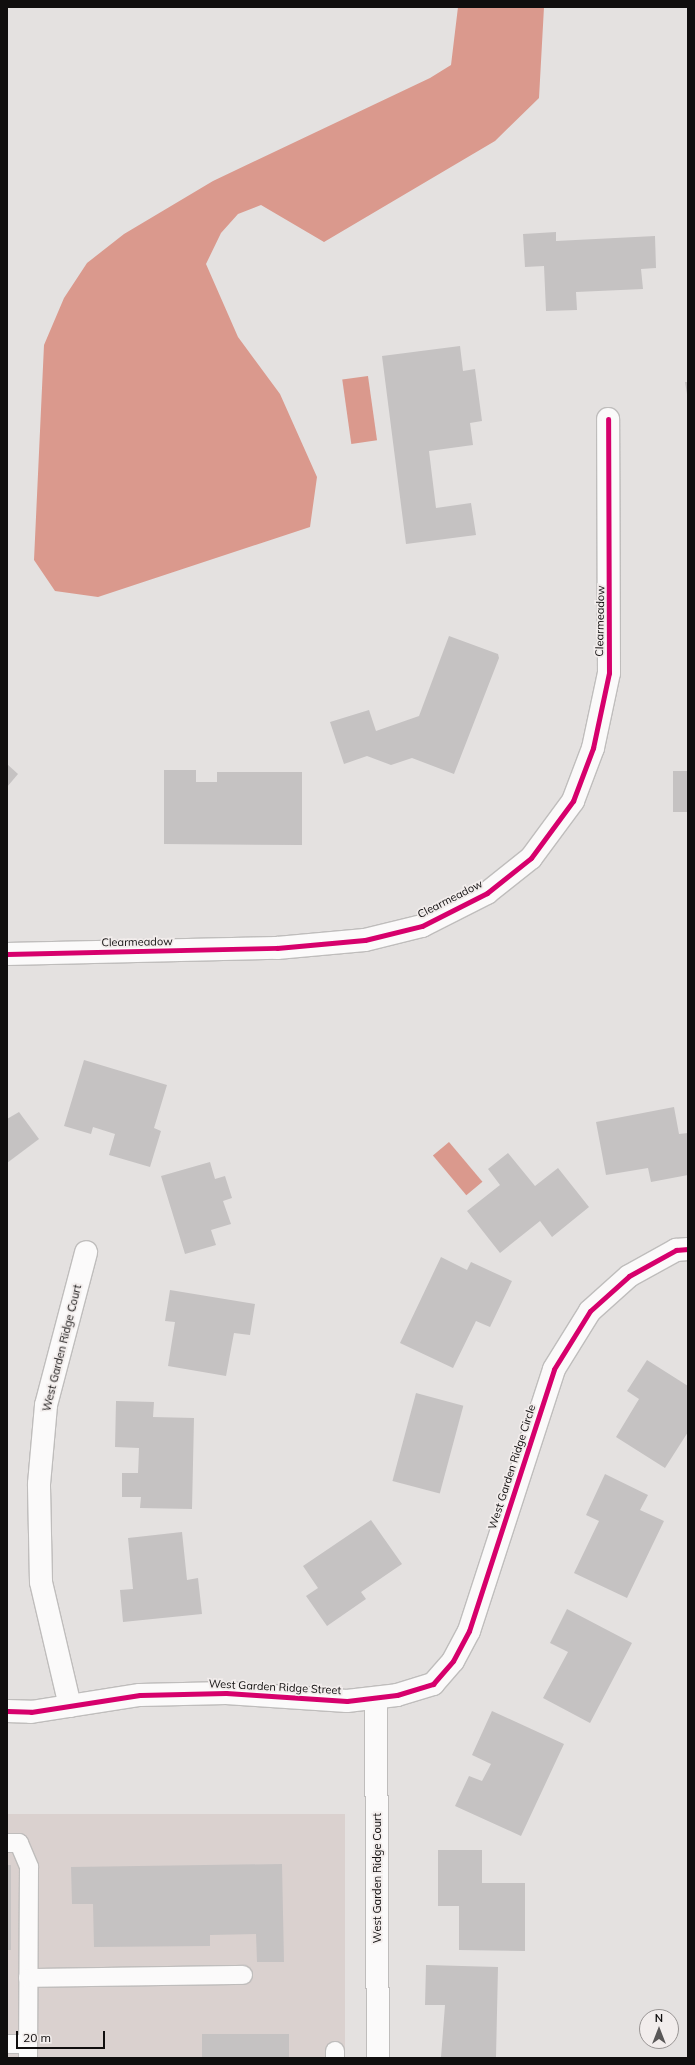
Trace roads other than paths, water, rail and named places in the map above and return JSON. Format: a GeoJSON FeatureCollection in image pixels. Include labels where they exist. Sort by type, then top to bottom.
{"type":"FeatureCollection","features":[{"type":"Feature","properties":{"kind":"street","name":"Clearmeadow"},"geometry":{"type":"LineString","coordinates":[[7,954],[277,948],[365,940],[422,926],[487,893],[531,858],[573,801],[593,748],[609,673],[608,419]]}},
{"type":"Feature","properties":{"kind":"street","name":"West Garden Ridge Circle"},"geometry":{"type":"LineString","coordinates":[[376,1698],[397,1695],[432,1684],[453,1661],[469,1631],[554,1369],[590,1311],[629,1276],[676,1250],[688,1249]]}},
{"type":"Feature","properties":{"kind":"street","name":"West Garden Ridge Court"},"geometry":{"type":"LineString","coordinates":[[70,1706],[41,1582],[39,1484],[46,1405],[86,1252]]}},
{"type":"Feature","properties":{"kind":"street","name":"West Garden Ridge Street"},"geometry":{"type":"LineString","coordinates":[[7,1711],[31,1712],[140,1695],[226,1693],[347,1700],[376,1698]]}},
{"type":"Feature","properties":{"kind":"street","name":"West Garden Ridge Court"},"geometry":{"type":"LineString","coordinates":[[376,1698],[378,2058]]}},
{"type":"Feature","properties":{"kind":"lane"},"geometry":{"type":"LineString","coordinates":[[7,1843],[19,1843],[29,1867],[28,2051],[7,2044]]}},
{"type":"Feature","properties":{"kind":"lane"},"geometry":{"type":"LineString","coordinates":[[28,1978],[243,1975]]}}]}
